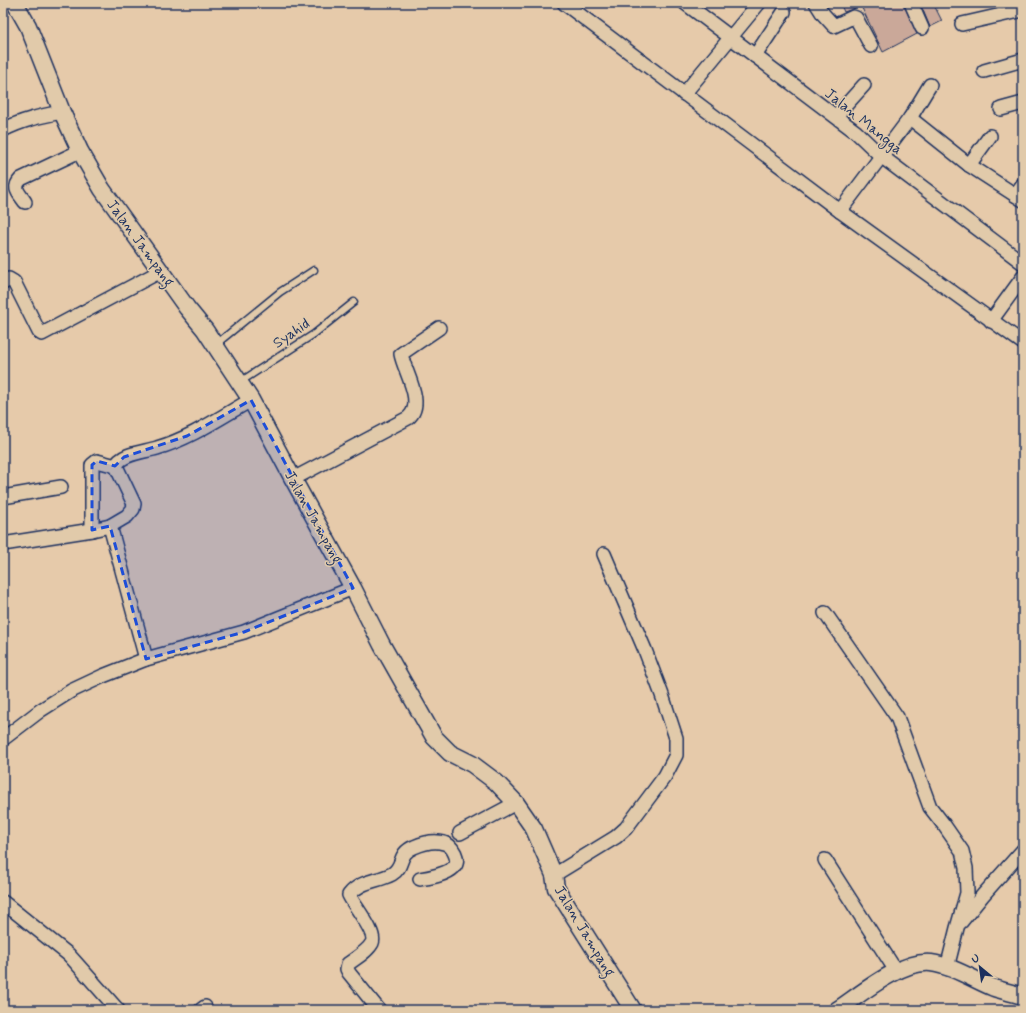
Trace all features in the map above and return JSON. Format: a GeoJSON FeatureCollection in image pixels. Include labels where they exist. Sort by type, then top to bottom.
{"type":"FeatureCollection","features":[{"type":"Feature","properties":{"kind":"street","name":"Jalan Jampang"},"geometry":{"type":"LineString","coordinates":[[15,3],[40,52],[62,112],[80,151],[102,189],[215,344],[251,400],[353,588],[389,658],[434,737],[450,754],[472,764],[496,782],[516,803],[534,829],[554,875],[556,888],[633,1010]]}},
{"type":"Feature","properties":{"kind":"street"},"geometry":{"type":"LineString","coordinates":[[564,3],[840,211],[1023,344]]}},
{"type":"Feature","properties":{"kind":"street","name":"Jalan Mangga"},"geometry":{"type":"LineString","coordinates":[[685,3],[836,116],[856,132],[881,156],[1023,263]]}},
{"type":"Feature","properties":{"kind":"street"},"geometry":{"type":"LineString","coordinates":[[684,94],[759,3]]}},
{"type":"Feature","properties":{"kind":"street"},"geometry":{"type":"LineString","coordinates":[[816,3],[823,14],[834,26],[853,17],[856,18],[871,46]]}},
{"type":"Feature","properties":{"kind":"street"},"geometry":{"type":"LineString","coordinates":[[911,3],[922,28]]}},
{"type":"Feature","properties":{"kind":"street"},"geometry":{"type":"LineString","coordinates":[[962,24],[1023,10]]}},
{"type":"Feature","properties":{"kind":"street"},"geometry":{"type":"LineString","coordinates":[[755,56],[784,12]]}},
{"type":"Feature","properties":{"kind":"street"},"geometry":{"type":"LineString","coordinates":[[984,71],[1023,60]]}},
{"type":"Feature","properties":{"kind":"street"},"geometry":{"type":"LineString","coordinates":[[836,116],[864,85]]}},
{"type":"Feature","properties":{"kind":"street"},"geometry":{"type":"LineString","coordinates":[[840,211],[910,118],[930,85]]}},
{"type":"Feature","properties":{"kind":"street"},"geometry":{"type":"LineString","coordinates":[[1001,109],[1023,103]]}},
{"type":"Feature","properties":{"kind":"street"},"geometry":{"type":"LineString","coordinates":[[3,130],[17,123],[62,112]]}},
{"type":"Feature","properties":{"kind":"street"},"geometry":{"type":"LineString","coordinates":[[910,118],[969,165],[1019,197],[1023,184]]}},
{"type":"Feature","properties":{"kind":"street"},"geometry":{"type":"LineString","coordinates":[[969,165],[990,136]]}},
{"type":"Feature","properties":{"kind":"street"},"geometry":{"type":"LineString","coordinates":[[24,202],[16,189],[17,184],[21,179],[80,151]]}},
{"type":"Feature","properties":{"kind":"street"},"geometry":{"type":"LineString","coordinates":[[3,283],[9,279],[14,282],[39,332],[42,334],[161,271]]}},
{"type":"Feature","properties":{"kind":"street"},"geometry":{"type":"LineString","coordinates":[[991,321],[1023,277]]}},
{"type":"Feature","properties":{"kind":"street"},"geometry":{"type":"LineString","coordinates":[[293,479],[408,418],[412,414],[414,409],[414,393],[401,354],[439,328]]}},
{"type":"Feature","properties":{"kind":"street"},"geometry":{"type":"LineString","coordinates":[[116,466],[124,457],[159,448],[187,436],[251,400]]}},
{"type":"Feature","properties":{"kind":"street"},"geometry":{"type":"LineString","coordinates":[[3,544],[92,530],[110,526],[127,516],[133,509],[134,504],[116,466],[97,461],[92,465],[92,530]]}},
{"type":"Feature","properties":{"kind":"street"},"geometry":{"type":"LineString","coordinates":[[3,497],[61,487]]}},
{"type":"Feature","properties":{"kind":"street"},"geometry":{"type":"LineString","coordinates":[[110,526],[146,659]]}},
{"type":"Feature","properties":{"kind":"street"},"geometry":{"type":"LineString","coordinates":[[554,875],[616,837],[626,828],[665,776],[676,755],[676,738],[662,695],[645,650],[604,554]]}},
{"type":"Feature","properties":{"kind":"street"},"geometry":{"type":"LineString","coordinates":[[3,738],[41,710],[71,691],[103,676],[146,659],[244,632],[353,588]]}},
{"type":"Feature","properties":{"kind":"street"},"geometry":{"type":"LineString","coordinates":[[825,613],[897,717],[930,807],[962,851],[966,868],[967,893],[947,968]]}},
{"type":"Feature","properties":{"kind":"street"},"geometry":{"type":"LineString","coordinates":[[460,833],[516,803]]}},
{"type":"Feature","properties":{"kind":"street"},"geometry":{"type":"LineString","coordinates":[[377,1009],[347,969],[348,964],[371,945],[373,940],[372,933],[350,896],[356,888],[369,881],[388,876],[399,869],[403,856],[408,850],[426,842],[435,841],[446,843],[451,848],[458,861],[455,867],[441,874],[420,879]]}},
{"type":"Feature","properties":{"kind":"street"},"geometry":{"type":"LineString","coordinates":[[957,928],[983,895],[1023,850]]}},
{"type":"Feature","properties":{"kind":"street"},"geometry":{"type":"LineString","coordinates":[[825,860],[896,971]]}},
{"type":"Feature","properties":{"kind":"street"},"geometry":{"type":"LineString","coordinates":[[3,902],[69,955],[118,1010]]}},
{"type":"Feature","properties":{"kind":"street"},"geometry":{"type":"LineString","coordinates":[[837,1010],[896,971],[916,964],[931,963],[995,988],[1023,996]]}},
{"type":"Feature","properties":{"kind":"lane"},"geometry":{"type":"LineString","coordinates":[[215,344],[280,292],[314,270]]}},
{"type":"Feature","properties":{"kind":"lane","name":"Syahid"},"geometry":{"type":"LineString","coordinates":[[240,382],[314,334],[354,302]]}},
{"type":"Feature","properties":{"kind":"highlighted area"},"geometry":{"type":"Polygon","coordinates":[[[251,400],[353,588],[244,632],[146,659],[110,526],[92,530],[92,465],[97,461],[115,466],[124,457],[187,436],[251,400]]]}},
{"type":"Feature","properties":{"kind":"building"},"geometry":{"type":"Polygon","coordinates":[[[840,3],[903,3],[917,34],[883,52],[861,6],[844,12],[840,3]]]}},
{"type":"Feature","properties":{"kind":"building"},"geometry":{"type":"Polygon","coordinates":[[[920,3],[933,3],[942,21],[930,27],[920,3]]]}}]}
